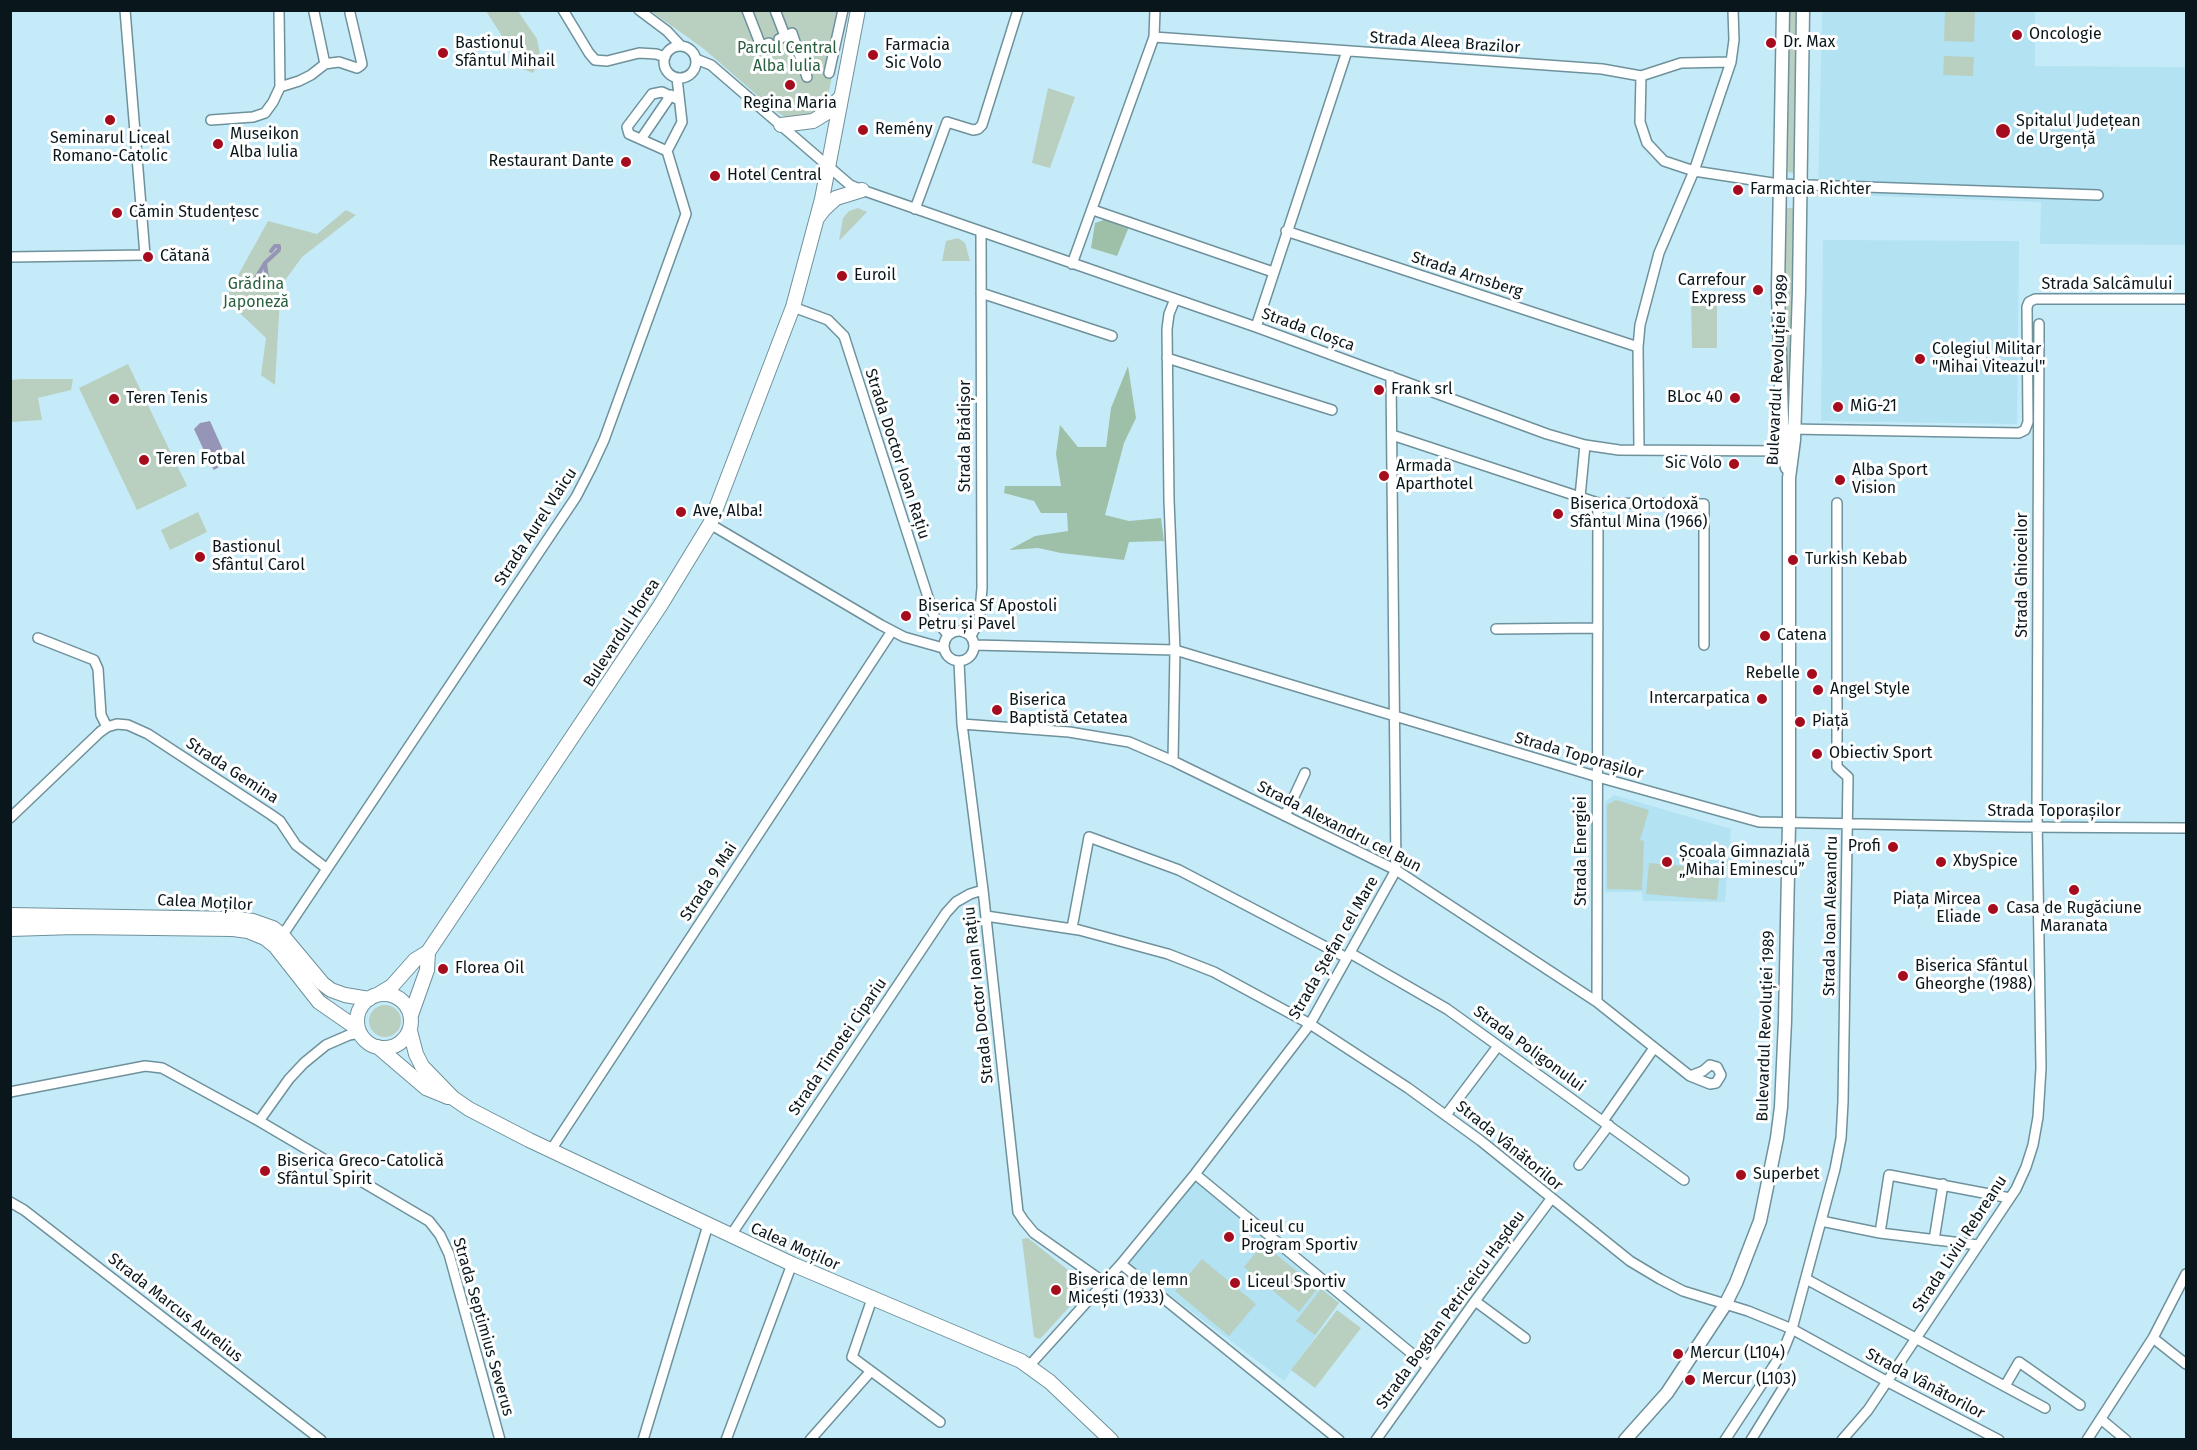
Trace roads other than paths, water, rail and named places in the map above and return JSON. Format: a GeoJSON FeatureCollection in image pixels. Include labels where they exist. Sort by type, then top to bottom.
{"type":"FeatureCollection","features":[{"type":"Feature","properties":{"kind":"main road","name":"Bulevardul Horea"},"geometry":{"type":"LineString","coordinates":[[428,952],[660,606],[710,524],[793,307],[829,166],[858,10]]}},
{"type":"Feature","properties":{"kind":"main road","name":"Bulevardul Revoluției 1989"},"geometry":{"type":"LineString","coordinates":[[1783,10],[1778,303],[1788,429]]}},
{"type":"Feature","properties":{"kind":"main road","name":"Bulevardul Revoluției 1989"},"geometry":{"type":"LineString","coordinates":[[1625,1440],[1667,1393],[1725,1305],[1760,1221],[1777,1138],[1783,1078],[1789,824],[1788,429],[1800,185],[1803,10]]}},
{"type":"Feature","properties":{"kind":"main road"},"geometry":{"type":"LineString","coordinates":[[781,125],[813,121],[826,113],[840,98]]}},
{"type":"Feature","properties":{"kind":"main road"},"geometry":{"type":"LineString","coordinates":[[817,219],[836,198],[862,190]]}},
{"type":"Feature","properties":{"kind":"main road","name":"Calea Moților"},"geometry":{"type":"LineString","coordinates":[[10,915],[238,919],[263,923],[331,990],[345,995],[373,997],[385,994],[401,1000],[411,1015],[410,1031],[422,1066],[453,1098]]}},
{"type":"Feature","properties":{"kind":"main road","name":"Calea Moților"},"geometry":{"type":"LineString","coordinates":[[10,929],[75,927],[232,929],[279,941],[319,1002],[359,1031],[367,1043],[378,1047],[426,1088],[453,1098],[508,1130],[792,1264],[1029,1366],[1071,1400],[1111,1440]]}},
{"type":"Feature","properties":{"kind":"main road"},"geometry":{"type":"LineString","coordinates":[[359,1031],[358,1012],[373,997],[392,986],[415,960],[428,952]]}},
{"type":"Feature","properties":{"kind":"main road"},"geometry":{"type":"LineString","coordinates":[[411,1015],[427,970],[428,952]]}},
{"type":"Feature","properties":{"kind":"main road"},"geometry":{"type":"LineString","coordinates":[[378,1047],[391,1048],[399,1044],[410,1031]]}},
{"type":"Feature","properties":{"kind":"street"},"geometry":{"type":"LineString","coordinates":[[10,257],[145,255],[125,10]]}},
{"type":"Feature","properties":{"kind":"street"},"geometry":{"type":"LineString","coordinates":[[211,120],[253,117],[265,113],[273,102],[280,87],[279,10]]}},
{"type":"Feature","properties":{"kind":"street"},"geometry":{"type":"LineString","coordinates":[[563,10],[592,58],[600,61],[639,53],[665,57]]}},
{"type":"Feature","properties":{"kind":"street"},"geometry":{"type":"LineString","coordinates":[[639,10],[667,31],[681,46],[691,50],[697,64],[692,74],[677,78],[666,70],[665,57],[671,49],[681,46]]}},
{"type":"Feature","properties":{"kind":"street"},"geometry":{"type":"LineString","coordinates":[[747,10],[761,46],[769,43]]}},
{"type":"Feature","properties":{"kind":"street"},"geometry":{"type":"LineString","coordinates":[[775,10],[782,38],[792,33],[807,77]]}},
{"type":"Feature","properties":{"kind":"street"},"geometry":{"type":"LineString","coordinates":[[829,74],[843,10]]}},
{"type":"Feature","properties":{"kind":"street"},"geometry":{"type":"LineString","coordinates":[[915,209],[947,122],[972,130],[982,125],[1018,10]]}},
{"type":"Feature","properties":{"kind":"street"},"geometry":{"type":"LineString","coordinates":[[1072,264],[1154,37],[1155,10]]}},
{"type":"Feature","properties":{"kind":"street"},"geometry":{"type":"LineString","coordinates":[[1639,450],[1638,347],[1640,325],[1659,253],[1694,171],[1731,62],[1734,39],[1733,10]]}},
{"type":"Feature","properties":{"kind":"street"},"geometry":{"type":"LineString","coordinates":[[314,12],[325,64]]}},
{"type":"Feature","properties":{"kind":"street"},"geometry":{"type":"LineString","coordinates":[[280,87],[311,75],[325,64],[339,62],[357,68],[362,64],[350,13]]}},
{"type":"Feature","properties":{"kind":"street","name":"Strada Aleea Brazilor"},"geometry":{"type":"LineString","coordinates":[[1154,37],[1602,69],[1641,76],[1681,63],[1731,62]]}},
{"type":"Feature","properties":{"kind":"street"},"geometry":{"type":"LineString","coordinates":[[1256,327],[1347,51]]}},
{"type":"Feature","properties":{"kind":"street","name":"Strada Cloșca"},"geometry":{"type":"LineString","coordinates":[[696,59],[711,65],[850,184],[981,233],[1256,327],[1547,434],[1585,445],[1639,450],[1788,451]]}},
{"type":"Feature","properties":{"kind":"street"},"geometry":{"type":"LineString","coordinates":[[1641,76],[1641,122],[1647,143],[1664,161],[1694,171],[1779,184],[2098,195]]}},
{"type":"Feature","properties":{"kind":"street"},"geometry":{"type":"LineString","coordinates":[[675,97],[662,92],[652,94],[627,127],[629,134],[667,151],[682,122],[675,97],[677,78]]}},
{"type":"Feature","properties":{"kind":"street"},"geometry":{"type":"LineString","coordinates":[[640,139],[675,97]]}},
{"type":"Feature","properties":{"kind":"street","name":"Strada Aurel Vlaicu"},"geometry":{"type":"LineString","coordinates":[[279,941],[576,497],[591,468],[604,440],[686,214],[667,151]]}},
{"type":"Feature","properties":{"kind":"street"},"geometry":{"type":"LineString","coordinates":[[1093,210],[1273,272]]}},
{"type":"Feature","properties":{"kind":"street","name":"Strada Arnsberg"},"geometry":{"type":"LineString","coordinates":[[1286,231],[1638,347]]}},
{"type":"Feature","properties":{"kind":"street","name":"Strada Brădișor"},"geometry":{"type":"LineString","coordinates":[[972,641],[981,609],[981,233]]}},
{"type":"Feature","properties":{"kind":"street"},"geometry":{"type":"LineString","coordinates":[[981,293],[1112,336]]}},
{"type":"Feature","properties":{"kind":"street"},"geometry":{"type":"LineString","coordinates":[[1173,761],[1174,650],[1167,329],[1169,314],[1175,299]]}},
{"type":"Feature","properties":{"kind":"street","name":"Strada Salcâmului"},"geometry":{"type":"LineString","coordinates":[[1788,429],[2019,433],[2025,430],[2028,422],[2029,302],[2035,299],[2187,299]]}},
{"type":"Feature","properties":{"kind":"street","name":"Strada Doctor Ioan Rațiu"},"geometry":{"type":"LineString","coordinates":[[793,307],[828,320],[843,336],[935,619],[948,634]]}},
{"type":"Feature","properties":{"kind":"street","name":"Strada Ghioceilor"},"geometry":{"type":"LineString","coordinates":[[2037,827],[2038,324]]}},
{"type":"Feature","properties":{"kind":"street"},"geometry":{"type":"LineString","coordinates":[[1167,358],[1332,410]]}},
{"type":"Feature","properties":{"kind":"street","name":"Strada Ștefan cel Mare"},"geometry":{"type":"LineString","coordinates":[[1029,1366],[1105,1283],[1195,1174],[1310,1024],[1396,870],[1391,376]]}},
{"type":"Feature","properties":{"kind":"street"},"geometry":{"type":"LineString","coordinates":[[1392,435],[1598,503],[1704,504],[1704,645]]}},
{"type":"Feature","properties":{"kind":"street"},"geometry":{"type":"LineString","coordinates":[[1580,497],[1585,445]]}},
{"type":"Feature","properties":{"kind":"street","name":"Strada Energiei"},"geometry":{"type":"LineString","coordinates":[[1596,1002],[1598,503]]}},
{"type":"Feature","properties":{"kind":"street","name":"Strada Ioan Alexandru"},"geometry":{"type":"LineString","coordinates":[[1725,1440],[1784,1349],[1792,1329],[1841,1138],[1848,777],[1837,767],[1837,503]]}},
{"type":"Feature","properties":{"kind":"street"},"geometry":{"type":"LineString","coordinates":[[710,524],[892,631],[943,648]]}},
{"type":"Feature","properties":{"kind":"street"},"geometry":{"type":"LineString","coordinates":[[1496,629],[1598,628]]}},
{"type":"Feature","properties":{"kind":"street","name":"Strada 9 Mai"},"geometry":{"type":"LineString","coordinates":[[551,1150],[892,631]]}},
{"type":"Feature","properties":{"kind":"street"},"geometry":{"type":"LineString","coordinates":[[957,631],[967,633],[972,641],[972,654],[964,661],[959,662],[947,656],[943,648],[948,634],[957,631]]}},
{"type":"Feature","properties":{"kind":"street"},"geometry":{"type":"LineString","coordinates":[[10,818],[107,727],[101,714],[98,669],[94,660],[38,638]]}},
{"type":"Feature","properties":{"kind":"street","name":"Strada Toporașilor"},"geometry":{"type":"LineString","coordinates":[[972,641],[1174,650],[1395,718],[1745,820],[1789,824],[2187,828]]}},
{"type":"Feature","properties":{"kind":"street","name":"Strada Doctor Ioan Rațiu"},"geometry":{"type":"LineString","coordinates":[[959,662],[962,724],[986,916],[1018,1212],[1035,1233],[1105,1283]]}},
{"type":"Feature","properties":{"kind":"street","name":"Strada Gemina"},"geometry":{"type":"LineString","coordinates":[[107,727],[117,724],[128,725],[148,734],[280,821],[296,845],[326,868]]}},
{"type":"Feature","properties":{"kind":"street","name":"Strada Alexandru cel Bun"},"geometry":{"type":"LineString","coordinates":[[962,724],[1069,732],[1128,742],[1173,761],[1396,870],[1596,1002],[1690,1076],[1704,1081]]}},
{"type":"Feature","properties":{"kind":"street"},"geometry":{"type":"LineString","coordinates":[[1285,816],[1305,773]]}},
{"type":"Feature","properties":{"kind":"street","name":"Strada Liviu Rebreanu"},"geometry":{"type":"LineString","coordinates":[[1842,1440],[1888,1382],[2010,1198],[2026,1167],[2033,1145],[2040,1092],[2037,827]]}},
{"type":"Feature","properties":{"kind":"street","name":"Strada Poligonului"},"geometry":{"type":"LineString","coordinates":[[1072,928],[1089,837],[1179,870],[1349,955],[1447,1009],[1684,1180]]}},
{"type":"Feature","properties":{"kind":"street","name":"Strada Timotei Cipariu"},"geometry":{"type":"LineString","coordinates":[[730,1235],[946,913],[956,902],[983,890]]}},
{"type":"Feature","properties":{"kind":"street","name":"Strada Vânătorilor"},"geometry":{"type":"LineString","coordinates":[[986,916],[1072,928],[1168,954],[1214,972],[1310,1024],[1446,1115],[1630,1261],[1650,1273],[1683,1291],[1755,1313],[1792,1329],[2000,1440]]}},
{"type":"Feature","properties":{"kind":"street"},"geometry":{"type":"LineString","coordinates":[[258,1121],[289,1078],[304,1063],[326,1045],[359,1031]]}},
{"type":"Feature","properties":{"kind":"street"},"geometry":{"type":"LineString","coordinates":[[1446,1115],[1498,1046]]}},
{"type":"Feature","properties":{"kind":"street"},"geometry":{"type":"LineString","coordinates":[[1579,1165],[1654,1048]]}},
{"type":"Feature","properties":{"kind":"street","name":"Strada Septimius Severus"},"geometry":{"type":"LineString","coordinates":[[10,1092],[154,1065],[258,1121],[429,1221],[440,1235],[449,1254],[500,1440]]}},
{"type":"Feature","properties":{"kind":"street"},"geometry":{"type":"LineString","coordinates":[[1690,1076],[1707,1066],[1714,1065],[1721,1072],[1720,1078],[1716,1083],[1710,1084],[1704,1081],[1702,1071]]}},
{"type":"Feature","properties":{"kind":"street"},"geometry":{"type":"LineString","coordinates":[[1195,1174],[1428,1367]]}},
{"type":"Feature","properties":{"kind":"street"},"geometry":{"type":"LineString","coordinates":[[1880,1233],[1889,1175],[2010,1198]]}},
{"type":"Feature","properties":{"kind":"street"},"geometry":{"type":"LineString","coordinates":[[1934,1240],[1943,1184]]}},
{"type":"Feature","properties":{"kind":"street","name":"Strada Bogdan Petriceicu Hașdeu"},"geometry":{"type":"LineString","coordinates":[[1376,1440],[1551,1199]]}},
{"type":"Feature","properties":{"kind":"street","name":"Strada Marcus Aurelius"},"geometry":{"type":"LineString","coordinates":[[10,1202],[24,1210],[321,1440]]}},
{"type":"Feature","properties":{"kind":"street"},"geometry":{"type":"LineString","coordinates":[[1821,1221],[1880,1233],[1978,1245]]}},
{"type":"Feature","properties":{"kind":"street"},"geometry":{"type":"LineString","coordinates":[[643,1440],[708,1225]]}},
{"type":"Feature","properties":{"kind":"street"},"geometry":{"type":"LineString","coordinates":[[1121,1263],[1339,1440]]}},
{"type":"Feature","properties":{"kind":"street"},"geometry":{"type":"LineString","coordinates":[[726,1440],[792,1264]]}},
{"type":"Feature","properties":{"kind":"street"},"geometry":{"type":"LineString","coordinates":[[2087,1440],[2153,1338],[2187,1274]]}},
{"type":"Feature","properties":{"kind":"street"},"geometry":{"type":"LineString","coordinates":[[1806,1279],[2045,1408]]}},
{"type":"Feature","properties":{"kind":"street"},"geometry":{"type":"LineString","coordinates":[[872,1299],[852,1355],[940,1422]]}},
{"type":"Feature","properties":{"kind":"street"},"geometry":{"type":"LineString","coordinates":[[1475,1301],[1525,1338]]}},
{"type":"Feature","properties":{"kind":"street"},"geometry":{"type":"LineString","coordinates":[[2153,1338],[2187,1364]]}},
{"type":"Feature","properties":{"kind":"street"},"geometry":{"type":"LineString","coordinates":[[2005,1386],[2019,1362],[2080,1405]]}},
{"type":"Feature","properties":{"kind":"street"},"geometry":{"type":"LineString","coordinates":[[810,1440],[871,1371]]}},
{"type":"Feature","properties":{"kind":"street"},"geometry":{"type":"LineString","coordinates":[[1751,1440],[1785,1385]]}},
{"type":"Feature","properties":{"kind":"street"},"geometry":{"type":"LineString","coordinates":[[2102,1420],[2126,1440]]}},
{"type":"Feature","properties":{"kind":"waterway"},"geometry":{"type":"LineString","coordinates":[[265,263],[256,278],[257,286],[261,288],[266,285],[267,279],[265,263],[279,250],[279,246],[275,246],[271,251]]}},
{"type":"Feature","properties":{"kind":"place","name":"Oncologie"},"geometry":{"type":"Point","coordinates":[2017,35]}},
{"type":"Feature","properties":{"kind":"place","name":"Dr. Max"},"geometry":{"type":"Point","coordinates":[1771,43]}},
{"type":"Feature","properties":{"kind":"place","name":"Bastionul Sfântul Mihail"},"geometry":{"type":"Point","coordinates":[443,53]}},
{"type":"Feature","properties":{"kind":"place","name":"Farmacia Sic Volo"},"geometry":{"type":"Point","coordinates":[873,55]}},
{"type":"Feature","properties":{"kind":"place","name":"Regina Maria"},"geometry":{"type":"Point","coordinates":[790,85]}},
{"type":"Feature","properties":{"kind":"place","name":"Seminarul Liceal Romano-Catolic"},"geometry":{"type":"Point","coordinates":[110,120]}},
{"type":"Feature","properties":{"kind":"place","name":"Remény"},"geometry":{"type":"Point","coordinates":[863,130]}},
{"type":"Feature","properties":{"kind":"place","name":"Spitalul Județean de Urgență"},"geometry":{"type":"Point","coordinates":[2003,131]}},
{"type":"Feature","properties":{"kind":"place","name":"Museikon Alba Iulia"},"geometry":{"type":"Point","coordinates":[218,144]}},
{"type":"Feature","properties":{"kind":"place","name":"Restaurant Dante"},"geometry":{"type":"Point","coordinates":[626,162]}},
{"type":"Feature","properties":{"kind":"place","name":"Hotel Central"},"geometry":{"type":"Point","coordinates":[715,176]}},
{"type":"Feature","properties":{"kind":"place","name":"Farmacia Richter"},"geometry":{"type":"Point","coordinates":[1738,190]}},
{"type":"Feature","properties":{"kind":"place","name":"Cămin Studențesc"},"geometry":{"type":"Point","coordinates":[117,213]}},
{"type":"Feature","properties":{"kind":"place","name":"Cătană"},"geometry":{"type":"Point","coordinates":[148,257]}},
{"type":"Feature","properties":{"kind":"place","name":"Euroil"},"geometry":{"type":"Point","coordinates":[842,276]}},
{"type":"Feature","properties":{"kind":"place","name":"Carrefour Express"},"geometry":{"type":"Point","coordinates":[1758,290]}},
{"type":"Feature","properties":{"kind":"place","name":"Colegiul Militar \"Mihai Viteazul\""},"geometry":{"type":"Point","coordinates":[1920,359]}},
{"type":"Feature","properties":{"kind":"place","name":"Frank srl"},"geometry":{"type":"Point","coordinates":[1379,390]}},
{"type":"Feature","properties":{"kind":"place","name":"BLoc 40"},"geometry":{"type":"Point","coordinates":[1735,398]}},
{"type":"Feature","properties":{"kind":"place","name":"Teren Tenis"},"geometry":{"type":"Point","coordinates":[114,399]}},
{"type":"Feature","properties":{"kind":"place","name":"MiG-21"},"geometry":{"type":"Point","coordinates":[1838,407]}},
{"type":"Feature","properties":{"kind":"place","name":"Teren Fotbal"},"geometry":{"type":"Point","coordinates":[144,460]}},
{"type":"Feature","properties":{"kind":"place","name":"Sic Volo"},"geometry":{"type":"Point","coordinates":[1734,464]}},
{"type":"Feature","properties":{"kind":"place","name":"Armada Aparthotel"},"geometry":{"type":"Point","coordinates":[1384,476]}},
{"type":"Feature","properties":{"kind":"place","name":"Alba Sport Vision"},"geometry":{"type":"Point","coordinates":[1840,480]}},
{"type":"Feature","properties":{"kind":"place","name":"Ave, Alba!"},"geometry":{"type":"Point","coordinates":[681,512]}},
{"type":"Feature","properties":{"kind":"place","name":"Biserica Ortodoxă Sfântul Mina (1966)"},"geometry":{"type":"Point","coordinates":[1558,514]}},
{"type":"Feature","properties":{"kind":"place","name":"Bastionul Sfântul Carol"},"geometry":{"type":"Point","coordinates":[200,557]}},
{"type":"Feature","properties":{"kind":"place","name":"Turkish Kebab"},"geometry":{"type":"Point","coordinates":[1793,560]}},
{"type":"Feature","properties":{"kind":"place","name":"Biserica Sf Apostoli Petru și Pavel"},"geometry":{"type":"Point","coordinates":[906,616]}},
{"type":"Feature","properties":{"kind":"place","name":"Catena"},"geometry":{"type":"Point","coordinates":[1765,636]}},
{"type":"Feature","properties":{"kind":"place","name":"Rebelle"},"geometry":{"type":"Point","coordinates":[1812,674]}},
{"type":"Feature","properties":{"kind":"place","name":"Angel Style"},"geometry":{"type":"Point","coordinates":[1818,690]}},
{"type":"Feature","properties":{"kind":"place","name":"Intercarpatica"},"geometry":{"type":"Point","coordinates":[1762,699]}},
{"type":"Feature","properties":{"kind":"place","name":"Biserica Baptistă Cetatea"},"geometry":{"type":"Point","coordinates":[997,710]}},
{"type":"Feature","properties":{"kind":"place","name":"Piață"},"geometry":{"type":"Point","coordinates":[1800,722]}},
{"type":"Feature","properties":{"kind":"place","name":"Obiectiv Sport"},"geometry":{"type":"Point","coordinates":[1817,754]}},
{"type":"Feature","properties":{"kind":"place","name":"Profi"},"geometry":{"type":"Point","coordinates":[1893,847]}},
{"type":"Feature","properties":{"kind":"place","name":"Școala Gimnazială „Mihai Eminescu”"},"geometry":{"type":"Point","coordinates":[1667,862]}},
{"type":"Feature","properties":{"kind":"place","name":"XbySpice"},"geometry":{"type":"Point","coordinates":[1941,862]}},
{"type":"Feature","properties":{"kind":"place","name":"Casa de Rugăciune Maranata"},"geometry":{"type":"Point","coordinates":[2074,890]}},
{"type":"Feature","properties":{"kind":"place","name":"Piața Mircea Eliade"},"geometry":{"type":"Point","coordinates":[1993,909]}},
{"type":"Feature","properties":{"kind":"place","name":"Florea Oil"},"geometry":{"type":"Point","coordinates":[443,969]}},
{"type":"Feature","properties":{"kind":"place","name":"Biserica Sfântul Gheorghe (1988)"},"geometry":{"type":"Point","coordinates":[1903,976]}},
{"type":"Feature","properties":{"kind":"place","name":"Biserica Greco-Catolică Sfântul Spirit"},"geometry":{"type":"Point","coordinates":[265,1171]}},
{"type":"Feature","properties":{"kind":"place","name":"Superbet"},"geometry":{"type":"Point","coordinates":[1741,1175]}},
{"type":"Feature","properties":{"kind":"place","name":"Liceul cu Program Sportiv"},"geometry":{"type":"Point","coordinates":[1229,1237]}},
{"type":"Feature","properties":{"kind":"place","name":"Liceul Sportiv"},"geometry":{"type":"Point","coordinates":[1235,1283]}},
{"type":"Feature","properties":{"kind":"place","name":"Biserica de lemn Micești (1933)"},"geometry":{"type":"Point","coordinates":[1056,1290]}},
{"type":"Feature","properties":{"kind":"place","name":"Mercur (L104)"},"geometry":{"type":"Point","coordinates":[1678,1354]}},
{"type":"Feature","properties":{"kind":"place","name":"Mercur (L103)"},"geometry":{"type":"Point","coordinates":[1690,1380]}},
{"type":"Feature","properties":{"kind":"park label","name":"Parcul Central Alba Iulia"},"geometry":{"type":"Point","coordinates":[787,58]}},
{"type":"Feature","properties":{"kind":"park label","name":"Grădina Japoneză"},"geometry":{"type":"Point","coordinates":[256,294]}}]}
